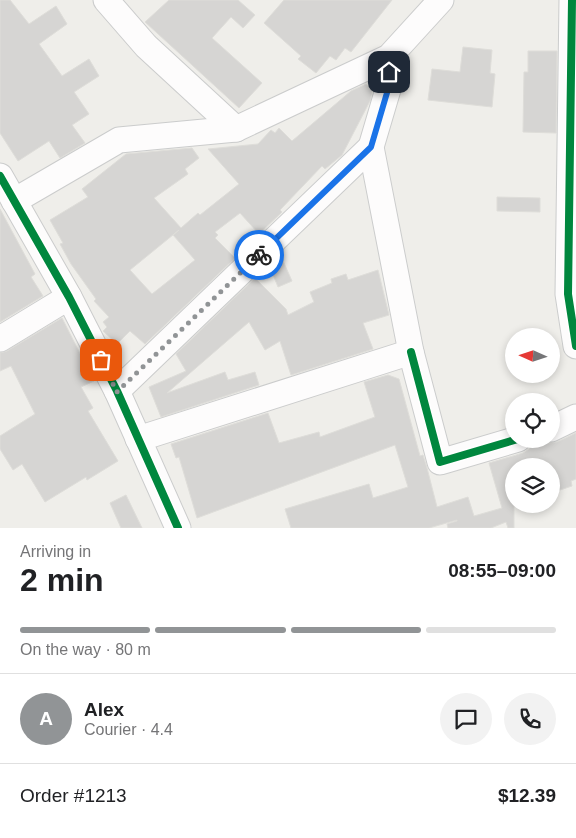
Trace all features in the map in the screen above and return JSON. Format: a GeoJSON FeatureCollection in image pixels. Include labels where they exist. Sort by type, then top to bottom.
{"type":"FeatureCollection","features":[{"type":"Feature","properties":{"kind":"street"},"geometry":{"type":"LineString","coordinates":[[106,0],[146,46],[236,129]]}},
{"type":"Feature","properties":{"kind":"street"},"geometry":{"type":"LineString","coordinates":[[14,201],[119,140],[236,129],[389,57],[441,0]]}},
{"type":"Feature","properties":{"kind":"street"},"geometry":{"type":"LineString","coordinates":[[572,0],[568,294],[576,346]]}},
{"type":"Feature","properties":{"kind":"street"},"geometry":{"type":"LineString","coordinates":[[389,57],[389,86],[371,147],[411,352],[440,462],[505,443]]}},
{"type":"Feature","properties":{"kind":"street"},"geometry":{"type":"LineString","coordinates":[[117,392],[371,147]]}},
{"type":"Feature","properties":{"kind":"street"},"geometry":{"type":"LineString","coordinates":[[0,176],[69,297],[117,392],[178,528]]}},
{"type":"Feature","properties":{"kind":"street"},"geometry":{"type":"LineString","coordinates":[[0,339],[69,297]]}},
{"type":"Feature","properties":{"kind":"street"},"geometry":{"type":"LineString","coordinates":[[138,438],[411,352]]}},
{"type":"Feature","properties":{"kind":"street"},"geometry":{"type":"LineString","coordinates":[[560,425],[576,417]]}},
{"type":"Feature","properties":{"kind":"building"},"geometry":{"type":"Polygon","coordinates":[[[0,0],[10,0],[29,24],[56,6],[67,24],[39,44],[62,76],[89,59],[99,76],[74,92],[89,114],[72,125],[85,143],[60,158],[49,141],[18,161],[0,133],[0,0]]]}},
{"type":"Feature","properties":{"kind":"building"},"geometry":{"type":"Polygon","coordinates":[[[169,0],[238,0],[255,15],[243,28],[231,17],[212,38],[262,83],[239,108],[145,22],[169,0]]]}},
{"type":"Feature","properties":{"kind":"building"},"geometry":{"type":"Polygon","coordinates":[[[284,0],[392,0],[351,52],[345,48],[336,60],[330,56],[316,73],[298,59],[301,56],[264,23],[284,0]]]}},
{"type":"Feature","properties":{"kind":"building"},"geometry":{"type":"Polygon","coordinates":[[[463,47],[492,50],[490,73],[495,74],[492,107],[428,100],[432,69],[460,72],[463,47]]]}},
{"type":"Feature","properties":{"kind":"building"},"geometry":{"type":"Polygon","coordinates":[[[528,51],[557,51],[556,133],[523,132],[524,72],[528,72],[528,51]]]}},
{"type":"Feature","properties":{"kind":"building"},"geometry":{"type":"Polygon","coordinates":[[[366,84],[372,91],[370,101],[342,155],[325,169],[322,166],[280,210],[282,212],[259,234],[240,213],[215,232],[218,235],[215,238],[235,258],[145,344],[130,331],[117,344],[103,331],[107,327],[103,322],[109,317],[94,301],[96,299],[71,264],[60,244],[63,243],[50,220],[88,197],[82,189],[126,154],[192,148],[199,158],[185,169],[188,174],[154,198],[181,228],[198,213],[200,215],[239,184],[208,149],[258,144],[271,130],[275,133],[279,128],[292,141],[351,91],[366,84]],[[179,230],[130,270],[152,294],[195,260],[173,235],[179,230]]]}},
{"type":"Feature","properties":{"kind":"building"},"geometry":{"type":"Polygon","coordinates":[[[497,197],[540,198],[540,212],[497,211],[497,197]]]}},
{"type":"Feature","properties":{"kind":"building"},"geometry":{"type":"Polygon","coordinates":[[[0,209],[35,274],[31,277],[43,296],[0,322],[0,209]]]}},
{"type":"Feature","properties":{"kind":"building"},"geometry":{"type":"Polygon","coordinates":[[[280,254],[292,281],[278,287],[269,265],[280,254]]]}},
{"type":"Feature","properties":{"kind":"building"},"geometry":{"type":"Polygon","coordinates":[[[378,270],[389,315],[363,323],[373,349],[291,375],[280,341],[265,350],[249,322],[167,393],[225,372],[228,380],[255,372],[259,385],[161,417],[149,387],[186,371],[176,354],[255,278],[286,309],[288,315],[314,302],[310,292],[332,283],[331,279],[346,274],[348,280],[378,270]]]}},
{"type":"Feature","properties":{"kind":"building"},"geometry":{"type":"Polygon","coordinates":[[[62,318],[94,381],[81,387],[93,408],[88,411],[118,461],[87,480],[86,477],[45,502],[22,464],[13,470],[0,449],[0,436],[35,414],[11,366],[0,371],[0,353],[7,351],[62,318]]]}},
{"type":"Feature","properties":{"kind":"building"},"geometry":{"type":"Polygon","coordinates":[[[388,375],[399,379],[420,456],[423,455],[437,507],[468,497],[474,516],[502,508],[489,463],[505,458],[505,513],[514,513],[514,528],[508,528],[506,522],[491,528],[448,528],[447,524],[457,520],[429,528],[291,528],[285,509],[369,484],[373,498],[408,487],[395,445],[197,518],[179,457],[176,458],[171,444],[268,413],[279,443],[319,432],[320,437],[375,417],[364,382],[388,375]]]}},
{"type":"Feature","properties":{"kind":"building"},"geometry":{"type":"Polygon","coordinates":[[[576,433],[576,479],[571,481],[572,486],[560,490],[560,458],[506,458],[523,453],[529,448],[560,448],[560,441],[576,433]]]}},
{"type":"Feature","properties":{"kind":"building"},"geometry":{"type":"Polygon","coordinates":[[[126,495],[142,528],[121,528],[110,503],[126,495]]]}},
{"type":"Feature","properties":{"kind":"cycle path"},"geometry":{"type":"LineString","coordinates":[[572,0],[568,294],[576,346]]}},
{"type":"Feature","properties":{"kind":"cycle path"},"geometry":{"type":"LineString","coordinates":[[0,176],[69,297],[117,391],[178,528]]}},
{"type":"Feature","properties":{"kind":"cycle path"},"geometry":{"type":"LineString","coordinates":[[411,352],[440,462],[505,443]]}},
{"type":"Feature","properties":{"kind":"way so far"},"geometry":{"type":"LineString","coordinates":[[101,360],[117,392],[259,255]]}},
{"type":"Feature","properties":{"kind":"route"},"geometry":{"type":"LineString","coordinates":[[259,255],[371,147],[389,86],[389,72]]}}]}
